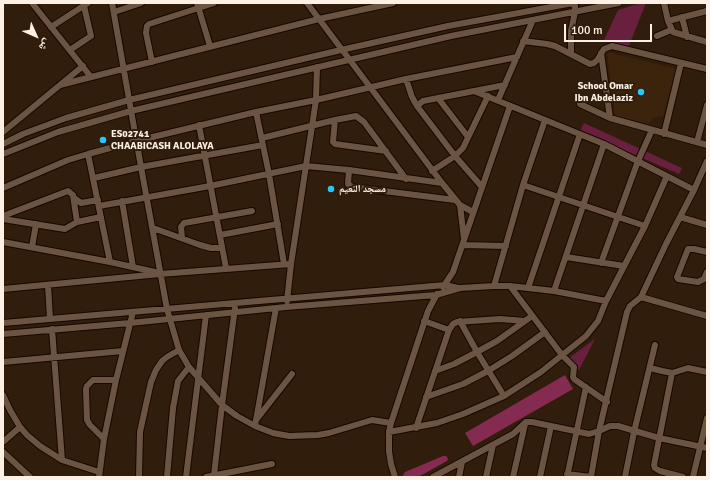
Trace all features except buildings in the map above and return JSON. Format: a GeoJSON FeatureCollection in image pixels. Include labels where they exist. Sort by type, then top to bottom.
{"type":"FeatureCollection","features":[{"type":"Feature","properties":{"kind":"street"},"geometry":{"type":"LineString","coordinates":[[32,3],[91,76]]}},
{"type":"Feature","properties":{"kind":"street"},"geometry":{"type":"LineString","coordinates":[[112,3],[167,309],[179,350],[190,367],[222,405],[237,416],[272,432],[289,436],[329,433],[372,420],[391,423]]}},
{"type":"Feature","properties":{"kind":"street"},"geometry":{"type":"LineString","coordinates":[[114,12],[141,3]]}},
{"type":"Feature","properties":{"kind":"street"},"geometry":{"type":"LineString","coordinates":[[152,62],[146,33],[147,26],[198,5],[214,3]]}},
{"type":"Feature","properties":{"kind":"street"},"geometry":{"type":"LineString","coordinates":[[307,3],[455,200],[460,205],[473,212]]}},
{"type":"Feature","properties":{"kind":"street"},"geometry":{"type":"LineString","coordinates":[[60,85],[318,19],[392,3]]}},
{"type":"Feature","properties":{"kind":"street"},"geometry":{"type":"LineString","coordinates":[[3,144],[23,134],[66,118],[129,100],[448,26],[574,3],[575,12],[571,31],[571,54]]}},
{"type":"Feature","properties":{"kind":"street"},"geometry":{"type":"LineString","coordinates":[[3,154],[58,132],[131,111],[451,36],[619,3]]}},
{"type":"Feature","properties":{"kind":"street"},"geometry":{"type":"LineString","coordinates":[[664,3],[671,30],[676,34],[707,42]]}},
{"type":"Feature","properties":{"kind":"street"},"geometry":{"type":"LineString","coordinates":[[52,27],[86,4],[91,36],[70,50]]}},
{"type":"Feature","properties":{"kind":"street"},"geometry":{"type":"LineString","coordinates":[[198,5],[210,46]]}},
{"type":"Feature","properties":{"kind":"street"},"geometry":{"type":"LineString","coordinates":[[668,21],[707,12]]}},
{"type":"Feature","properties":{"kind":"street"},"geometry":{"type":"LineString","coordinates":[[682,18],[687,37]]}},
{"type":"Feature","properties":{"kind":"street"},"geometry":{"type":"LineString","coordinates":[[498,100],[533,20]]}},
{"type":"Feature","properties":{"kind":"street"},"geometry":{"type":"LineString","coordinates":[[657,36],[671,30]]}},
{"type":"Feature","properties":{"kind":"street"},"geometry":{"type":"LineString","coordinates":[[523,41],[547,44],[590,64],[598,60],[601,53],[608,47],[612,46],[707,69]]}},
{"type":"Feature","properties":{"kind":"street"},"geometry":{"type":"LineString","coordinates":[[601,53],[610,118]]}},
{"type":"Feature","properties":{"kind":"street"},"geometry":{"type":"LineString","coordinates":[[3,188],[61,163],[136,141],[406,78],[517,57]]}},
{"type":"Feature","properties":{"kind":"street"},"geometry":{"type":"LineString","coordinates":[[664,134],[681,63]]}},
{"type":"Feature","properties":{"kind":"street"},"geometry":{"type":"LineString","coordinates":[[3,132],[83,66]]}},
{"type":"Feature","properties":{"kind":"street"},"geometry":{"type":"LineString","coordinates":[[286,307],[287,264],[306,166],[316,100],[317,67]]}},
{"type":"Feature","properties":{"kind":"street"},"geometry":{"type":"LineString","coordinates":[[406,78],[412,97],[417,106],[455,156],[482,187]]}},
{"type":"Feature","properties":{"kind":"street"},"geometry":{"type":"LineString","coordinates":[[417,106],[423,101],[505,85]]}},
{"type":"Feature","properties":{"kind":"street"},"geometry":{"type":"LineString","coordinates":[[474,91],[604,144],[694,190]]}},
{"type":"Feature","properties":{"kind":"street"},"geometry":{"type":"LineString","coordinates":[[432,171],[455,156],[463,148],[488,96]]}},
{"type":"Feature","properties":{"kind":"street"},"geometry":{"type":"LineString","coordinates":[[438,98],[468,137]]}},
{"type":"Feature","properties":{"kind":"street"},"geometry":{"type":"LineString","coordinates":[[580,104],[610,118],[707,145]]}},
{"type":"Feature","properties":{"kind":"street"},"geometry":{"type":"LineString","coordinates":[[697,142],[707,105]]}},
{"type":"Feature","properties":{"kind":"street"},"geometry":{"type":"LineString","coordinates":[[395,477],[390,464],[389,432],[391,423],[431,302],[445,285],[453,272],[510,106]]}},
{"type":"Feature","properties":{"kind":"street"},"geometry":{"type":"LineString","coordinates":[[256,112],[287,264]]}},
{"type":"Feature","properties":{"kind":"street"},"geometry":{"type":"LineString","coordinates":[[262,138],[353,116],[359,117],[406,179]]}},
{"type":"Feature","properties":{"kind":"street"},"geometry":{"type":"LineString","coordinates":[[335,120],[333,142],[335,144],[386,151]]}},
{"type":"Feature","properties":{"kind":"street"},"geometry":{"type":"LineString","coordinates":[[494,286],[523,185],[545,120]]}},
{"type":"Feature","properties":{"kind":"street"},"geometry":{"type":"LineString","coordinates":[[199,126],[226,268]]}},
{"type":"Feature","properties":{"kind":"street"},"geometry":{"type":"LineString","coordinates":[[600,263],[638,161],[652,130]]}},
{"type":"Feature","properties":{"kind":"street"},"geometry":{"type":"LineString","coordinates":[[528,288],[580,134]]}},
{"type":"Feature","properties":{"kind":"street"},"geometry":{"type":"LineString","coordinates":[[554,291],[604,144]]}},
{"type":"Feature","properties":{"kind":"street"},"geometry":{"type":"LineString","coordinates":[[94,178],[141,167],[263,145]]}},
{"type":"Feature","properties":{"kind":"street"},"geometry":{"type":"LineString","coordinates":[[88,154],[110,262]]}},
{"type":"Feature","properties":{"kind":"street"},"geometry":{"type":"LineString","coordinates":[[586,387],[567,476],[591,477],[599,431],[607,402],[624,317],[630,306],[641,297],[707,161]]}},
{"type":"Feature","properties":{"kind":"street"},"geometry":{"type":"LineString","coordinates":[[74,198],[81,203],[122,201],[210,186],[306,166],[349,170],[442,183]]}},
{"type":"Feature","properties":{"kind":"street"},"geometry":{"type":"LineString","coordinates":[[349,170],[348,184],[352,187],[455,200]]}},
{"type":"Feature","properties":{"kind":"street"},"geometry":{"type":"LineString","coordinates":[[389,432],[437,423],[463,414],[504,396],[562,355],[592,329],[598,321],[606,301],[645,226],[667,176]]}},
{"type":"Feature","properties":{"kind":"street"},"geometry":{"type":"LineString","coordinates":[[523,185],[645,226]]}},
{"type":"Feature","properties":{"kind":"street"},"geometry":{"type":"LineString","coordinates":[[3,218],[68,192],[72,193],[74,198],[77,222]]}},
{"type":"Feature","properties":{"kind":"street"},"geometry":{"type":"LineString","coordinates":[[122,201],[133,267]]}},
{"type":"Feature","properties":{"kind":"street"},"geometry":{"type":"LineString","coordinates":[[460,205],[464,242]]}},
{"type":"Feature","properties":{"kind":"street"},"geometry":{"type":"LineString","coordinates":[[182,238],[181,227],[184,223],[252,210]]}},
{"type":"Feature","properties":{"kind":"street"},"geometry":{"type":"LineString","coordinates":[[3,218],[65,228],[77,222],[101,217]]}},
{"type":"Feature","properties":{"kind":"street"},"geometry":{"type":"LineString","coordinates":[[680,217],[707,225]]}},
{"type":"Feature","properties":{"kind":"street"},"geometry":{"type":"LineString","coordinates":[[32,247],[36,224]]}},
{"type":"Feature","properties":{"kind":"street"},"geometry":{"type":"LineString","coordinates":[[220,235],[278,224]]}},
{"type":"Feature","properties":{"kind":"street"},"geometry":{"type":"LineString","coordinates":[[153,228],[200,245],[211,248],[222,248]]}},
{"type":"Feature","properties":{"kind":"street"},"geometry":{"type":"LineString","coordinates":[[3,242],[110,262],[160,274]]}},
{"type":"Feature","properties":{"kind":"street"},"geometry":{"type":"LineString","coordinates":[[464,242],[506,246]]}},
{"type":"Feature","properties":{"kind":"street"},"geometry":{"type":"LineString","coordinates":[[707,252],[688,249],[677,277],[678,279],[698,282],[704,279],[707,272]]}},
{"type":"Feature","properties":{"kind":"street"},"geometry":{"type":"LineString","coordinates":[[566,257],[624,266]]}},
{"type":"Feature","properties":{"kind":"street"},"geometry":{"type":"LineString","coordinates":[[3,289],[226,268],[287,264]]}},
{"type":"Feature","properties":{"kind":"street"},"geometry":{"type":"LineString","coordinates":[[48,285],[50,319]]}},
{"type":"Feature","properties":{"kind":"street"},"geometry":{"type":"LineString","coordinates":[[3,323],[445,285],[460,288]]}},
{"type":"Feature","properties":{"kind":"street"},"geometry":{"type":"LineString","coordinates":[[3,334],[286,307],[436,295],[460,288],[494,286],[510,286],[554,291],[606,301]]}},
{"type":"Feature","properties":{"kind":"street"},"geometry":{"type":"LineString","coordinates":[[510,286],[562,355],[574,367],[574,379],[607,402]]}},
{"type":"Feature","properties":{"kind":"street"},"geometry":{"type":"LineString","coordinates":[[641,297],[707,316]]}},
{"type":"Feature","properties":{"kind":"street"},"geometry":{"type":"LineString","coordinates":[[214,475],[236,303]]}},
{"type":"Feature","properties":{"kind":"street"},"geometry":{"type":"LineString","coordinates":[[255,423],[276,308]]}},
{"type":"Feature","properties":{"kind":"street"},"geometry":{"type":"LineString","coordinates":[[3,394],[10,410],[26,435],[62,460],[99,475],[104,439],[122,351],[132,312]]}},
{"type":"Feature","properties":{"kind":"street"},"geometry":{"type":"LineString","coordinates":[[186,477],[206,315]]}},
{"type":"Feature","properties":{"kind":"street"},"geometry":{"type":"LineString","coordinates":[[435,371],[454,364],[497,341],[532,316]]}},
{"type":"Feature","properties":{"kind":"street"},"geometry":{"type":"LineString","coordinates":[[416,428],[435,371],[453,324],[460,321],[500,319],[525,321]]}},
{"type":"Feature","properties":{"kind":"street"},"geometry":{"type":"LineString","coordinates":[[424,321],[450,330]]}},
{"type":"Feature","properties":{"kind":"street"},"geometry":{"type":"LineString","coordinates":[[460,321],[476,352],[504,396]]}},
{"type":"Feature","properties":{"kind":"street"},"geometry":{"type":"LineString","coordinates":[[52,329],[62,460]]}},
{"type":"Feature","properties":{"kind":"street"},"geometry":{"type":"LineString","coordinates":[[426,397],[463,384],[488,371],[545,332]]}},
{"type":"Feature","properties":{"kind":"street"},"geometry":{"type":"LineString","coordinates":[[625,477],[655,345]]}},
{"type":"Feature","properties":{"kind":"street"},"geometry":{"type":"LineString","coordinates":[[139,477],[140,432],[152,382],[156,370],[162,361],[179,350]]}},
{"type":"Feature","properties":{"kind":"street"},"geometry":{"type":"LineString","coordinates":[[3,362],[122,351]]}},
{"type":"Feature","properties":{"kind":"street"},"geometry":{"type":"LineString","coordinates":[[167,477],[173,408],[178,381],[190,367]]}},
{"type":"Feature","properties":{"kind":"street"},"geometry":{"type":"LineString","coordinates":[[650,368],[672,372],[688,368],[707,372]]}},
{"type":"Feature","properties":{"kind":"street"},"geometry":{"type":"LineString","coordinates":[[672,372],[654,465],[659,474],[683,477]]}},
{"type":"Feature","properties":{"kind":"street"},"geometry":{"type":"LineString","coordinates":[[255,423],[292,374]]}},
{"type":"Feature","properties":{"kind":"street"},"geometry":{"type":"LineString","coordinates":[[104,439],[87,420],[87,386],[92,380],[116,380]]}},
{"type":"Feature","properties":{"kind":"street"},"geometry":{"type":"LineString","coordinates":[[693,477],[704,447],[707,418]]}},
{"type":"Feature","properties":{"kind":"street"},"geometry":{"type":"LineString","coordinates":[[433,477],[513,434],[524,424],[532,422],[589,434],[610,426],[618,426],[634,432],[704,447]]}},
{"type":"Feature","properties":{"kind":"street"},"geometry":{"type":"LineString","coordinates":[[513,477],[524,424]]}},
{"type":"Feature","properties":{"kind":"street"},"geometry":{"type":"LineString","coordinates":[[540,477],[551,426]]}},
{"type":"Feature","properties":{"kind":"street"},"geometry":{"type":"LineString","coordinates":[[3,442],[20,427]]}},
{"type":"Feature","properties":{"kind":"street"},"geometry":{"type":"LineString","coordinates":[[486,477],[493,445]]}},
{"type":"Feature","properties":{"kind":"street"},"geometry":{"type":"LineString","coordinates":[[3,452],[30,477]]}},
{"type":"Feature","properties":{"kind":"street"},"geometry":{"type":"LineString","coordinates":[[459,477],[462,462]]}},
{"type":"Feature","properties":{"kind":"street"},"geometry":{"type":"LineString","coordinates":[[206,477],[272,464]]}},
{"type":"Feature","properties":{"kind":"shaded area"},"geometry":{"type":"Polygon","coordinates":[[[641,3],[646,3],[628,48],[604,40],[618,10],[641,3]]]}},
{"type":"Feature","properties":{"kind":"shaded area","name":"School Omar Ibn Abdelaziz"},"geometry":{"type":"Polygon","coordinates":[[[607,52],[677,69],[663,116],[654,117],[648,124],[615,116],[607,52]]]}},
{"type":"Feature","properties":{"kind":"shaded area"},"geometry":{"type":"Polygon","coordinates":[[[584,123],[682,168],[679,174],[580,131],[584,123]]]}},
{"type":"Feature","properties":{"kind":"shaded area"},"geometry":{"type":"Polygon","coordinates":[[[595,339],[579,370],[569,358],[595,339]]]}},
{"type":"Feature","properties":{"kind":"shaded area"},"geometry":{"type":"Polygon","coordinates":[[[565,375],[573,389],[473,446],[465,433],[565,375]]]}},
{"type":"Feature","properties":{"kind":"shaded area"},"geometry":{"type":"Polygon","coordinates":[[[443,456],[447,457],[447,461],[418,477],[403,477],[405,472],[443,456]]]}},
{"type":"Feature","properties":{"kind":"place","name":"School Omar Ibn Abdelaziz"},"geometry":{"type":"Point","coordinates":[641,92]}},
{"type":"Feature","properties":{"kind":"place","name":"ES02741 CHAABICASH ALOLAYA"},"geometry":{"type":"Point","coordinates":[103,140]}},
{"type":"Feature","properties":{"kind":"place","name":"مسجد النعيم"},"geometry":{"type":"Point","coordinates":[331,189]}}]}
